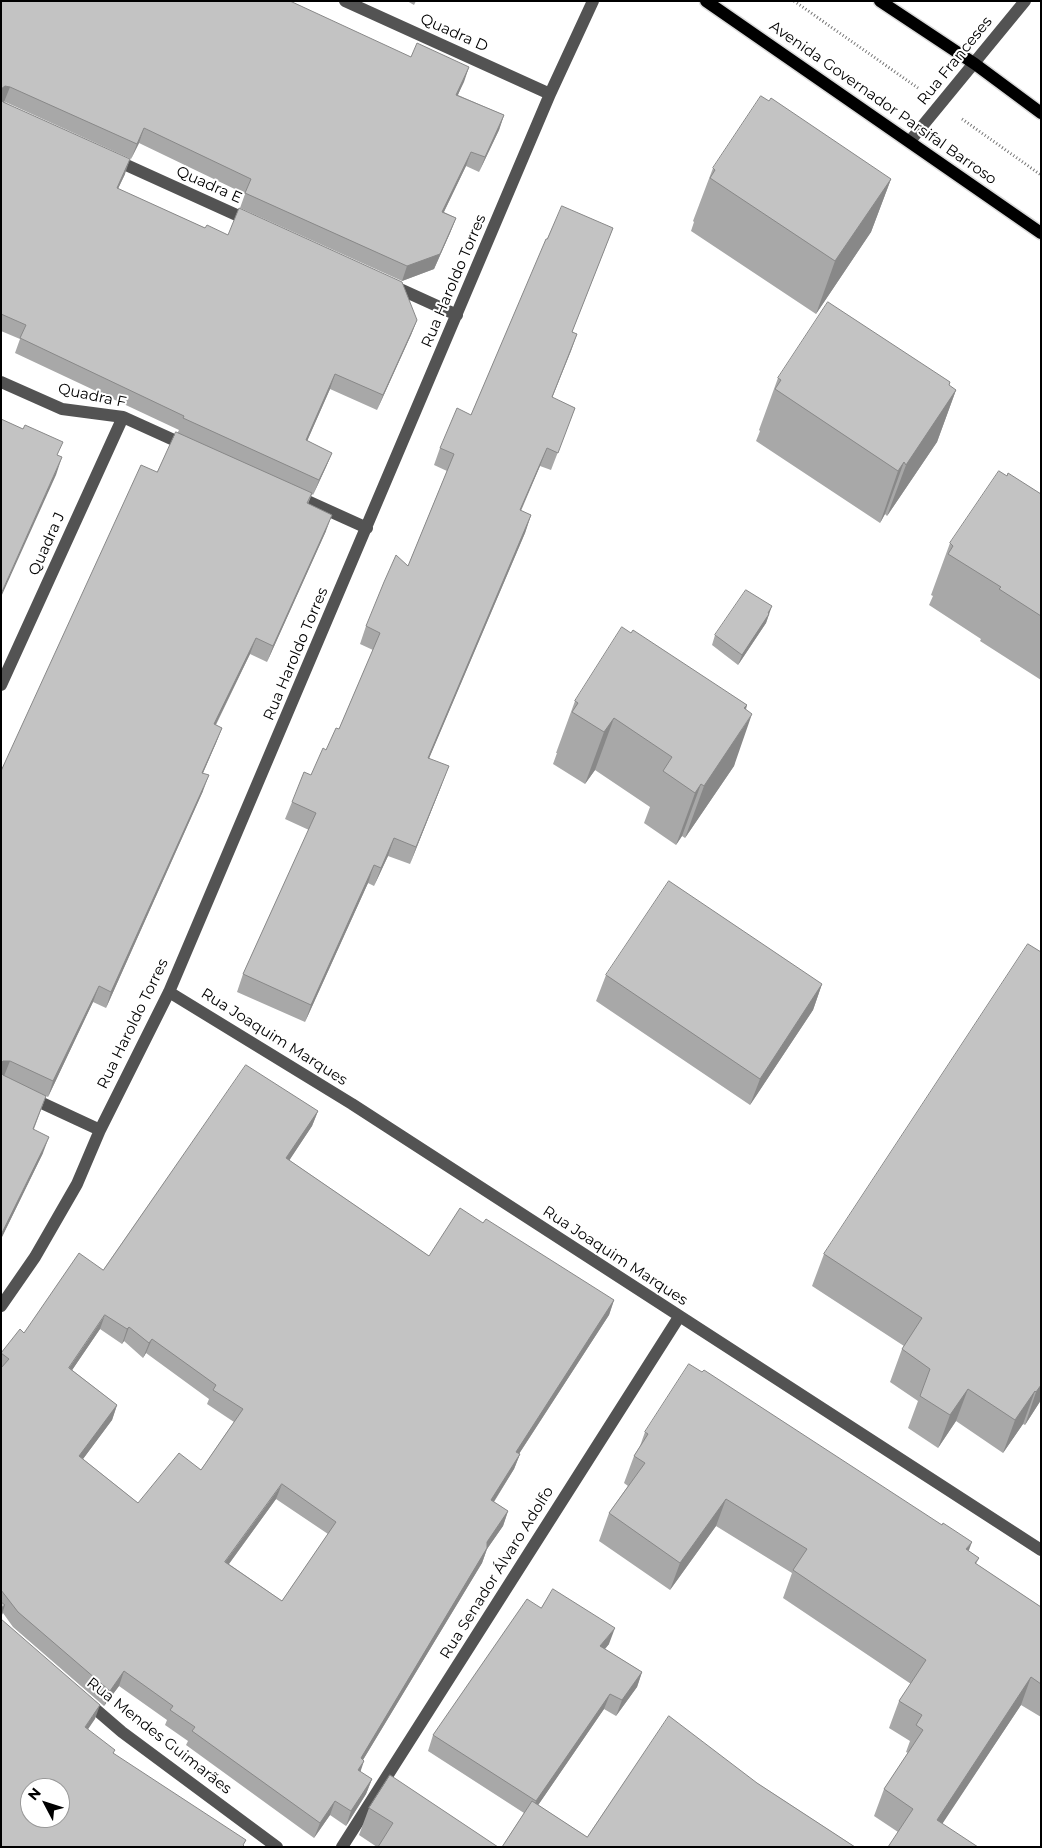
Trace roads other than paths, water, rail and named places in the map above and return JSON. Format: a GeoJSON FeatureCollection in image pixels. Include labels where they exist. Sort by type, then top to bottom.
{"type":"FeatureCollection","features":[{"type":"Feature","properties":{"kind":"main road","name":"Avenida Governador Parsifal Barroso"},"geometry":{"type":"LineString","coordinates":[[706,1],[1041,233]]}},
{"type":"Feature","properties":{"kind":"main road"},"geometry":{"type":"LineString","coordinates":[[880,1],[975,64],[1041,113]]}},
{"type":"Feature","properties":{"kind":"street","name":"Quadra D"},"geometry":{"type":"LineString","coordinates":[[345,1],[550,94]]}},
{"type":"Feature","properties":{"kind":"street","name":"Rua Haroldo Torres"},"geometry":{"type":"LineString","coordinates":[[1,1306],[35,1257],[77,1184],[100,1130],[169,992],[550,94],[593,1]]}},
{"type":"Feature","properties":{"kind":"street","name":"Rua Franceses"},"geometry":{"type":"LineString","coordinates":[[910,141],[1025,1]]}},
{"type":"Feature","properties":{"kind":"street","name":"Quadra E"},"geometry":{"type":"LineString","coordinates":[[100,153],[260,226]]}},
{"type":"Feature","properties":{"kind":"street"},"geometry":{"type":"LineString","coordinates":[[377,278],[457,315]]}},
{"type":"Feature","properties":{"kind":"street","name":"Quadra F"},"geometry":{"type":"LineString","coordinates":[[1,382],[62,409],[123,417],[195,450]]}},
{"type":"Feature","properties":{"kind":"street","name":"Quadra J"},"geometry":{"type":"LineString","coordinates":[[1,685],[123,417]]}},
{"type":"Feature","properties":{"kind":"street"},"geometry":{"type":"LineString","coordinates":[[286,491],[367,528]]}},
{"type":"Feature","properties":{"kind":"street","name":"Rua Joaquim Marques"},"geometry":{"type":"LineString","coordinates":[[169,992],[352,1104],[1041,1550]]}},
{"type":"Feature","properties":{"kind":"street"},"geometry":{"type":"LineString","coordinates":[[1,1084],[100,1130]]}},
{"type":"Feature","properties":{"kind":"street","name":"Rua Senador Álvaro Adolfo"},"geometry":{"type":"LineString","coordinates":[[342,1847],[679,1317]]}},
{"type":"Feature","properties":{"kind":"street","name":"Rua Mendes Guimarães"},"geometry":{"type":"LineString","coordinates":[[77,1694],[122,1732],[277,1847]]}}]}
